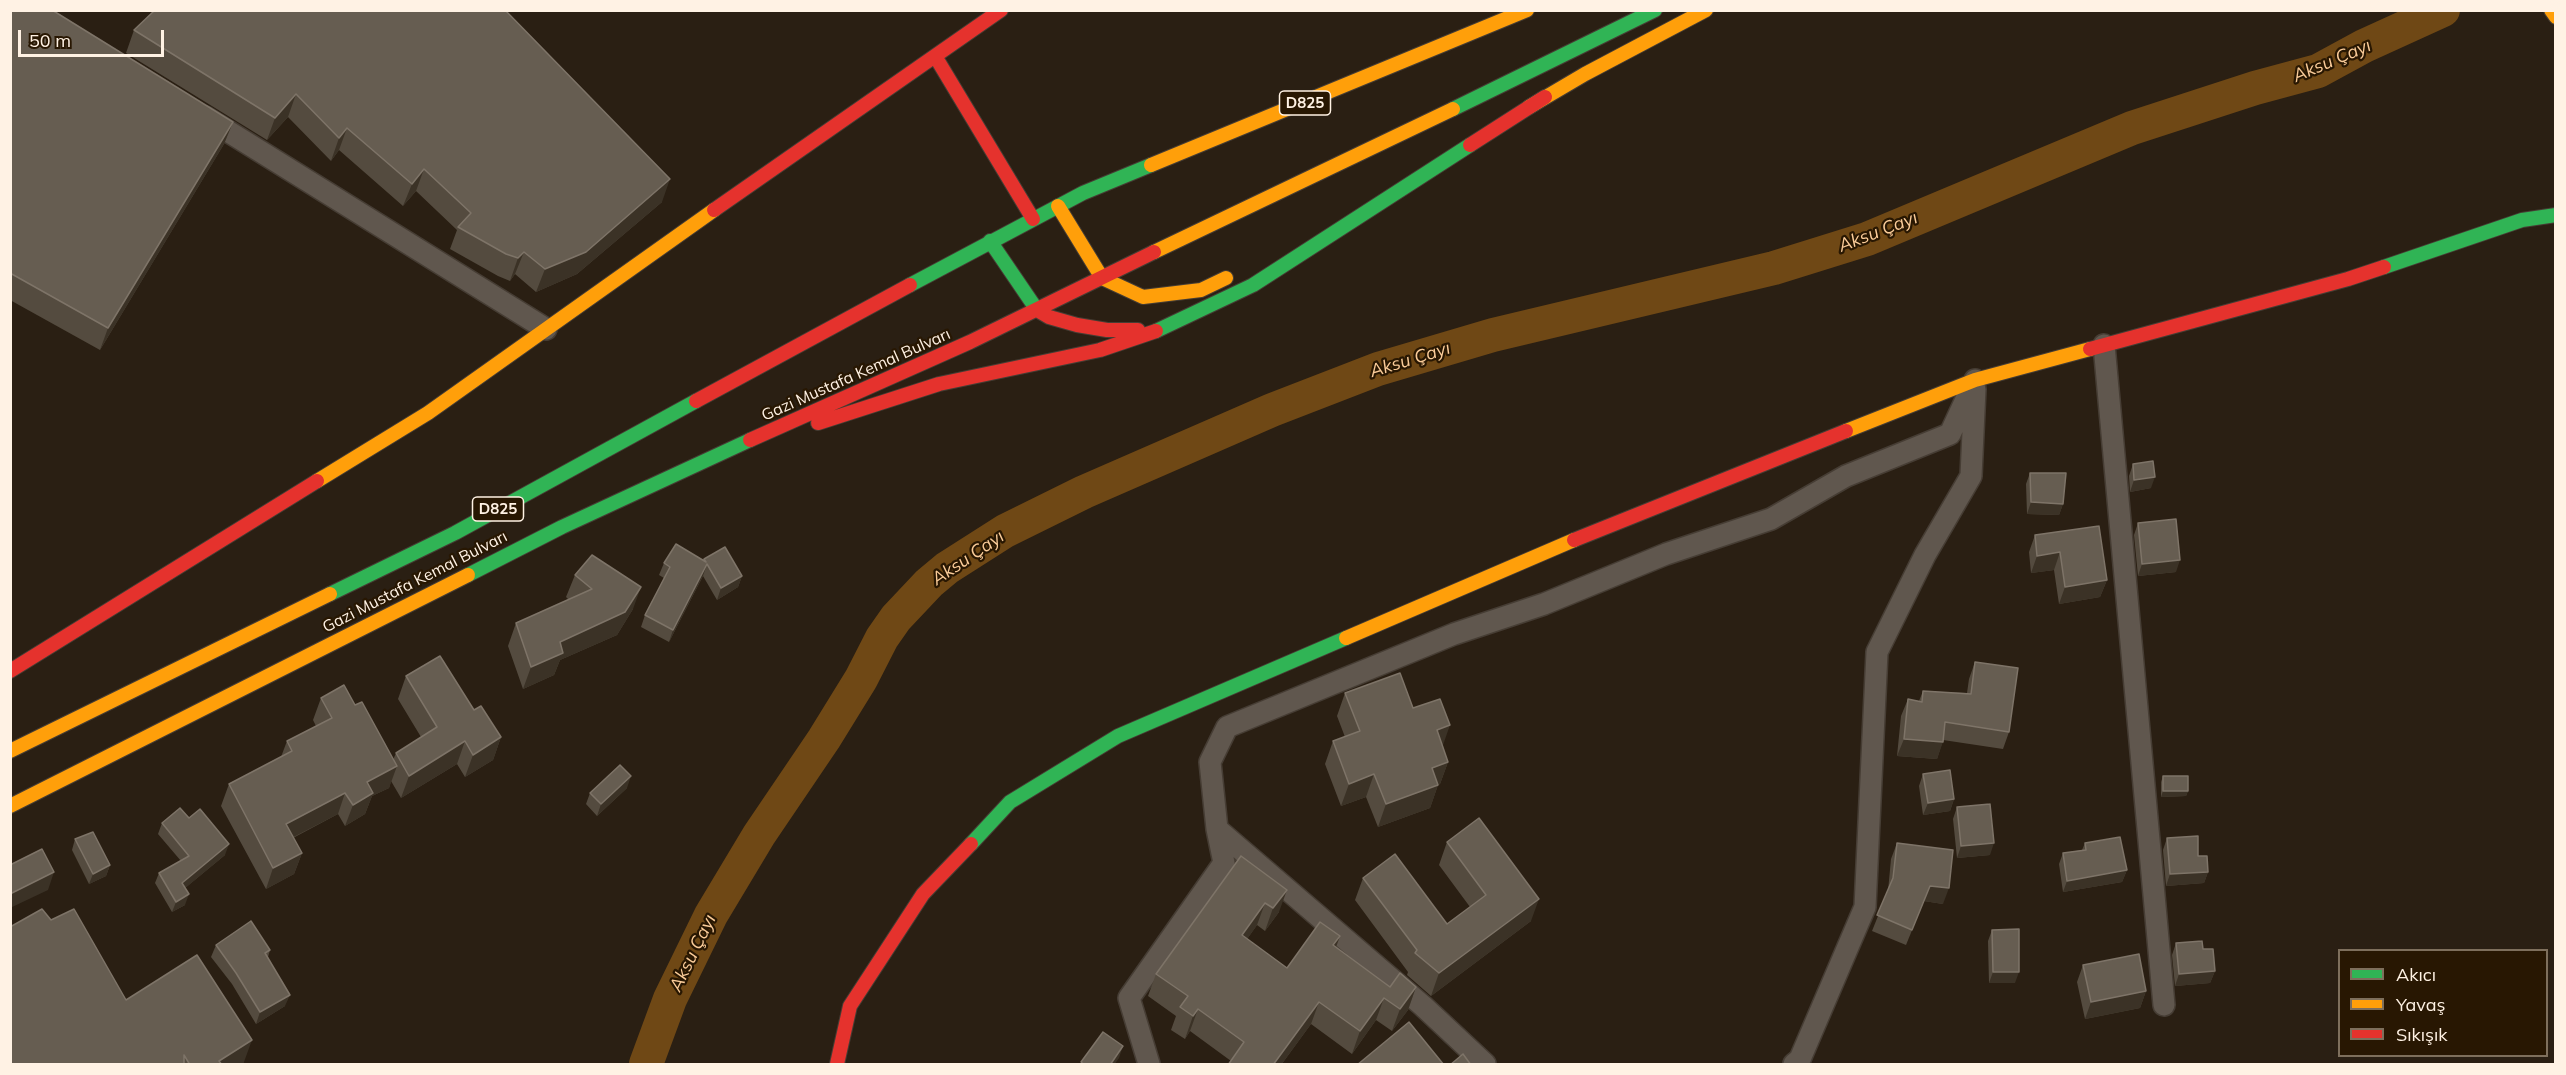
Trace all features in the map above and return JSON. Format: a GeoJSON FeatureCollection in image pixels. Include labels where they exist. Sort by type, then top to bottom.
{"type":"FeatureCollection","features":[{"type":"Feature","properties":{"kind":"main road"},"geometry":{"type":"LineString","coordinates":[[10,670],[428,413],[1001,10]]}},
{"type":"Feature","properties":{"kind":"main road","name":"Gazi Mustafa Kemal Bulvarı"},"geometry":{"type":"LineString","coordinates":[[10,751],[455,533],[1058,206],[1527,10]]}},
{"type":"Feature","properties":{"kind":"main road","name":"Gazi Mustafa Kemal Bulvarı"},"geometry":{"type":"LineString","coordinates":[[10,806],[562,527],[1037,310],[1240,210],[1559,59],[1655,10]]}},
{"type":"Feature","properties":{"kind":"main road"},"geometry":{"type":"LineString","coordinates":[[1308,233],[1585,74],[1706,10]]}},
{"type":"Feature","properties":{"kind":"main road"},"geometry":{"type":"LineString","coordinates":[[2551,10],[2556,17]]}},
{"type":"Feature","properties":{"kind":"main road"},"geometry":{"type":"LineString","coordinates":[[935,56],[1033,219]]}},
{"type":"Feature","properties":{"kind":"main road"},"geometry":{"type":"LineString","coordinates":[[718,454],[939,384],[1100,350],[1160,330],[1253,285],[1545,97]]}},
{"type":"Feature","properties":{"kind":"main road"},"geometry":{"type":"LineString","coordinates":[[1058,206],[1102,278],[1143,297],[1201,290],[1237,273]]}},
{"type":"Feature","properties":{"kind":"main road"},"geometry":{"type":"LineString","coordinates":[[837,1065],[850,1006],[923,894],[1010,802],[1118,736],[1547,551],[1975,380],[2348,279],[2522,220],[2556,215]]}},
{"type":"Feature","properties":{"kind":"main road"},"geometry":{"type":"LineString","coordinates":[[990,241],[1037,310],[1049,317],[1107,330],[1160,330]]}},
{"type":"Feature","properties":{"kind":"street"},"geometry":{"type":"LineString","coordinates":[[192,109],[546,329]]}},
{"type":"Feature","properties":{"kind":"street"},"geometry":{"type":"LineString","coordinates":[[2104,345],[2164,1005]]}},
{"type":"Feature","properties":{"kind":"street"},"geometry":{"type":"LineString","coordinates":[[1149,1065],[1129,998],[1224,863],[1217,830],[1210,762],[1227,727],[1454,634],[1544,604],[1666,554],[1771,519],[1846,476],[1950,434],[1975,380]]}},
{"type":"Feature","properties":{"kind":"street"},"geometry":{"type":"LineString","coordinates":[[1794,1065],[1800,1059],[1865,907],[1877,652],[1925,555],[1971,476],[1975,380]]}},
{"type":"Feature","properties":{"kind":"street"},"geometry":{"type":"LineString","coordinates":[[1217,830],[1414,998],[1485,1065]]}},
{"type":"Feature","properties":{"kind":"building"},"geometry":{"type":"Polygon","coordinates":[[[10,10],[52,10],[233,122],[108,328],[10,273],[10,10]]]}},
{"type":"Feature","properties":{"kind":"building"},"geometry":{"type":"Polygon","coordinates":[[[155,10],[505,10],[670,179],[586,252],[545,269],[524,252],[518,258],[506,254],[458,227],[471,213],[424,169],[412,184],[347,128],[339,138],[296,94],[275,118],[134,30],[155,10]]]}},
{"type":"Feature","properties":{"kind":"building"},"geometry":{"type":"Polygon","coordinates":[[[2153,461],[2155,477],[2134,480],[2133,464],[2153,461]]]}},
{"type":"Feature","properties":{"kind":"building"},"geometry":{"type":"Polygon","coordinates":[[[2030,473],[2066,473],[2063,504],[2031,502],[2030,473]]]}},
{"type":"Feature","properties":{"kind":"building"},"geometry":{"type":"Polygon","coordinates":[[[2176,519],[2180,560],[2142,564],[2138,523],[2176,519]]]}},
{"type":"Feature","properties":{"kind":"building"},"geometry":{"type":"Polygon","coordinates":[[[2099,526],[2107,580],[2065,587],[2060,552],[2037,556],[2035,535],[2099,526]]]}},
{"type":"Feature","properties":{"kind":"building"},"geometry":{"type":"Polygon","coordinates":[[[676,544],[706,562],[704,559],[725,547],[742,576],[721,588],[707,564],[673,630],[645,615],[670,567],[664,563],[676,544]]]}},
{"type":"Feature","properties":{"kind":"building"},"geometry":{"type":"Polygon","coordinates":[[[592,555],[641,587],[625,612],[560,642],[563,653],[531,667],[516,623],[592,589],[575,575],[592,555]]]}},
{"type":"Feature","properties":{"kind":"building"},"geometry":{"type":"Polygon","coordinates":[[[440,656],[474,710],[481,706],[501,737],[473,755],[465,741],[409,776],[396,753],[437,727],[406,676],[440,656]]]}},
{"type":"Feature","properties":{"kind":"building"},"geometry":{"type":"Polygon","coordinates":[[[1975,662],[2018,668],[2009,732],[1945,722],[1943,742],[1904,739],[1908,699],[1922,702],[1923,691],[1971,694],[1975,662]]]}},
{"type":"Feature","properties":{"kind":"building"},"geometry":{"type":"Polygon","coordinates":[[[1400,673],[1413,708],[1440,699],[1450,725],[1437,730],[1448,762],[1432,768],[1438,785],[1386,804],[1374,774],[1349,784],[1333,741],[1360,731],[1345,693],[1400,673]]]}},
{"type":"Feature","properties":{"kind":"building"},"geometry":{"type":"Polygon","coordinates":[[[344,685],[355,705],[362,702],[397,766],[367,782],[373,793],[353,805],[345,793],[286,824],[302,853],[273,868],[229,784],[292,751],[287,741],[332,718],[321,698],[344,685]]]}},
{"type":"Feature","properties":{"kind":"building"},"geometry":{"type":"Polygon","coordinates":[[[620,765],[631,776],[601,804],[590,793],[620,765]]]}},
{"type":"Feature","properties":{"kind":"building"},"geometry":{"type":"Polygon","coordinates":[[[1950,770],[1954,799],[1928,803],[1923,774],[1950,770]]]}},
{"type":"Feature","properties":{"kind":"building"},"geometry":{"type":"Polygon","coordinates":[[[2163,776],[2188,776],[2188,791],[2163,791],[2163,776]]]}},
{"type":"Feature","properties":{"kind":"building"},"geometry":{"type":"Polygon","coordinates":[[[1990,804],[1994,843],[1961,846],[1957,807],[1990,804]]]}},
{"type":"Feature","properties":{"kind":"building"},"geometry":{"type":"Polygon","coordinates":[[[180,808],[189,818],[200,809],[229,844],[182,883],[189,894],[176,902],[159,873],[189,856],[162,823],[180,808]]]}},
{"type":"Feature","properties":{"kind":"building"},"geometry":{"type":"Polygon","coordinates":[[[1479,818],[1539,899],[1439,973],[1415,953],[1417,950],[1363,878],[1395,854],[1447,924],[1486,895],[1447,842],[1479,818]]]}},
{"type":"Feature","properties":{"kind":"building"},"geometry":{"type":"Polygon","coordinates":[[[93,832],[110,865],[93,874],[75,839],[93,832]]]}},
{"type":"Feature","properties":{"kind":"building"},"geometry":{"type":"Polygon","coordinates":[[[2198,836],[2198,856],[2207,856],[2208,872],[2170,874],[2167,838],[2198,836]]]}},
{"type":"Feature","properties":{"kind":"building"},"geometry":{"type":"Polygon","coordinates":[[[2120,837],[2127,870],[2067,881],[2063,853],[2086,850],[2085,843],[2120,837]]]}},
{"type":"Feature","properties":{"kind":"building"},"geometry":{"type":"Polygon","coordinates":[[[1897,843],[1953,850],[1949,888],[1930,886],[1912,930],[1877,915],[1893,878],[1897,843]]]}},
{"type":"Feature","properties":{"kind":"building"},"geometry":{"type":"Polygon","coordinates":[[[42,849],[54,872],[10,894],[10,865],[42,849]]]}},
{"type":"Feature","properties":{"kind":"building"},"geometry":{"type":"Polygon","coordinates":[[[1241,856],[1287,890],[1273,908],[1265,903],[1242,935],[1287,968],[1320,922],[1340,936],[1333,945],[1390,987],[1400,973],[1416,987],[1400,1009],[1384,998],[1360,1031],[1319,1002],[1273,1065],[1228,1065],[1244,1042],[1198,1009],[1193,1016],[1180,1007],[1188,996],[1156,974],[1241,856]]]}},
{"type":"Feature","properties":{"kind":"building"},"geometry":{"type":"Polygon","coordinates":[[[42,909],[51,920],[74,909],[126,1000],[197,955],[252,1040],[219,1061],[222,1065],[190,1065],[184,1055],[184,1065],[10,1065],[10,927],[42,909]]]}},
{"type":"Feature","properties":{"kind":"building"},"geometry":{"type":"Polygon","coordinates":[[[251,921],[270,950],[265,953],[290,995],[260,1012],[216,945],[251,921]]]}},
{"type":"Feature","properties":{"kind":"building"},"geometry":{"type":"Polygon","coordinates":[[[2019,929],[2019,972],[1993,972],[1992,930],[2019,929]]]}},
{"type":"Feature","properties":{"kind":"building"},"geometry":{"type":"Polygon","coordinates":[[[2202,941],[2203,949],[2213,949],[2215,971],[2179,974],[2176,943],[2202,941]]]}},
{"type":"Feature","properties":{"kind":"building"},"geometry":{"type":"Polygon","coordinates":[[[2139,954],[2146,991],[2091,1002],[2083,965],[2139,954]]]}},
{"type":"Feature","properties":{"kind":"building"},"geometry":{"type":"Polygon","coordinates":[[[1409,1022],[1444,1065],[1357,1065],[1409,1022]]]}},
{"type":"Feature","properties":{"kind":"building"},"geometry":{"type":"Polygon","coordinates":[[[1103,1032],[1123,1046],[1110,1065],[1085,1065],[1081,1062],[1103,1032]]]}},
{"type":"Feature","properties":{"kind":"building"},"geometry":{"type":"Polygon","coordinates":[[[1463,1054],[1471,1065],[1450,1065],[1463,1054]]]}},
{"type":"Feature","properties":{"kind":"waterway","name":"Aksu Çayı"},"geometry":{"type":"LineString","coordinates":[[646,1064],[670,999],[711,915],[759,835],[824,739],[861,679],[882,638],[896,618],[929,583],[947,568],[1005,531],[1084,492],[1272,410],[1378,369],[1493,335],[1774,268],[1867,239],[2132,128],[2255,88],[2318,71],[2364,46],[2443,10]]}},
{"type":"Feature","properties":{"kind":"traffic: fast"},"geometry":{"type":"LineString","coordinates":[[1453,109],[1655,10]]}},
{"type":"Feature","properties":{"kind":"traffic: fast"},"geometry":{"type":"LineString","coordinates":[[1156,331],[1253,285],[1470,145]]}},
{"type":"Feature","properties":{"kind":"traffic: fast"},"geometry":{"type":"LineString","coordinates":[[910,285],[1083,193],[1151,165]]}},
{"type":"Feature","properties":{"kind":"traffic: fast"},"geometry":{"type":"LineString","coordinates":[[2384,267],[2522,220],[2556,215]]}},
{"type":"Feature","properties":{"kind":"traffic: fast"},"geometry":{"type":"LineString","coordinates":[[990,241],[1037,310]]}},
{"type":"Feature","properties":{"kind":"traffic: fast"},"geometry":{"type":"LineString","coordinates":[[330,594],[455,533],[696,401]]}},
{"type":"Feature","properties":{"kind":"traffic: fast"},"geometry":{"type":"LineString","coordinates":[[468,575],[562,527],[750,440]]}},
{"type":"Feature","properties":{"kind":"traffic: fast"},"geometry":{"type":"LineString","coordinates":[[971,844],[1010,802],[1118,736],[1346,638]]}},
{"type":"Feature","properties":{"kind":"traffic: slow"},"geometry":{"type":"LineString","coordinates":[[1151,165],[1527,10]]}},
{"type":"Feature","properties":{"kind":"traffic: slow"},"geometry":{"type":"LineString","coordinates":[[1529,107],[1585,74],[1706,10]]}},
{"type":"Feature","properties":{"kind":"traffic: slow"},"geometry":{"type":"LineString","coordinates":[[2551,10],[2556,17]]}},
{"type":"Feature","properties":{"kind":"traffic: slow"},"geometry":{"type":"LineString","coordinates":[[1154,252],[1453,109]]}},
{"type":"Feature","properties":{"kind":"traffic: slow"},"geometry":{"type":"LineString","coordinates":[[1058,206],[1102,278]]}},
{"type":"Feature","properties":{"kind":"traffic: slow"},"geometry":{"type":"LineString","coordinates":[[317,481],[428,413],[714,210]]}},
{"type":"Feature","properties":{"kind":"traffic: slow"},"geometry":{"type":"LineString","coordinates":[[1102,278],[1143,297],[1201,290],[1226,278]]}},
{"type":"Feature","properties":{"kind":"traffic: slow"},"geometry":{"type":"LineString","coordinates":[[1846,431],[1975,380],[2090,349]]}},
{"type":"Feature","properties":{"kind":"traffic: slow"},"geometry":{"type":"LineString","coordinates":[[1346,638],[1574,540]]}},
{"type":"Feature","properties":{"kind":"traffic: slow"},"geometry":{"type":"LineString","coordinates":[[10,806],[468,575]]}},
{"type":"Feature","properties":{"kind":"traffic: slow"},"geometry":{"type":"LineString","coordinates":[[10,751],[330,594]]}},
{"type":"Feature","properties":{"kind":"traffic: jam"},"geometry":{"type":"LineString","coordinates":[[714,210],[1001,10]]}},
{"type":"Feature","properties":{"kind":"traffic: jam"},"geometry":{"type":"LineString","coordinates":[[935,56],[1033,219]]}},
{"type":"Feature","properties":{"kind":"traffic: jam"},"geometry":{"type":"LineString","coordinates":[[1470,145],[1545,97]]}},
{"type":"Feature","properties":{"kind":"traffic: jam"},"geometry":{"type":"LineString","coordinates":[[750,440],[970,342],[1154,252]]}},
{"type":"Feature","properties":{"kind":"traffic: jam"},"geometry":{"type":"LineString","coordinates":[[2090,349],[2348,279],[2384,267]]}},
{"type":"Feature","properties":{"kind":"traffic: jam"},"geometry":{"type":"LineString","coordinates":[[696,401],[910,285]]}},
{"type":"Feature","properties":{"kind":"traffic: jam"},"geometry":{"type":"LineString","coordinates":[[1037,310],[1049,317],[1077,325],[1107,330],[1138,330]]}},
{"type":"Feature","properties":{"kind":"traffic: jam"},"geometry":{"type":"LineString","coordinates":[[818,423],[939,384],[1100,350],[1156,331]]}},
{"type":"Feature","properties":{"kind":"traffic: jam"},"geometry":{"type":"LineString","coordinates":[[1574,540],[1846,431]]}},
{"type":"Feature","properties":{"kind":"traffic: jam"},"geometry":{"type":"LineString","coordinates":[[10,671],[317,481]]}},
{"type":"Feature","properties":{"kind":"traffic: jam"},"geometry":{"type":"LineString","coordinates":[[837,1064],[850,1006],[923,894],[971,844]]}}]}
